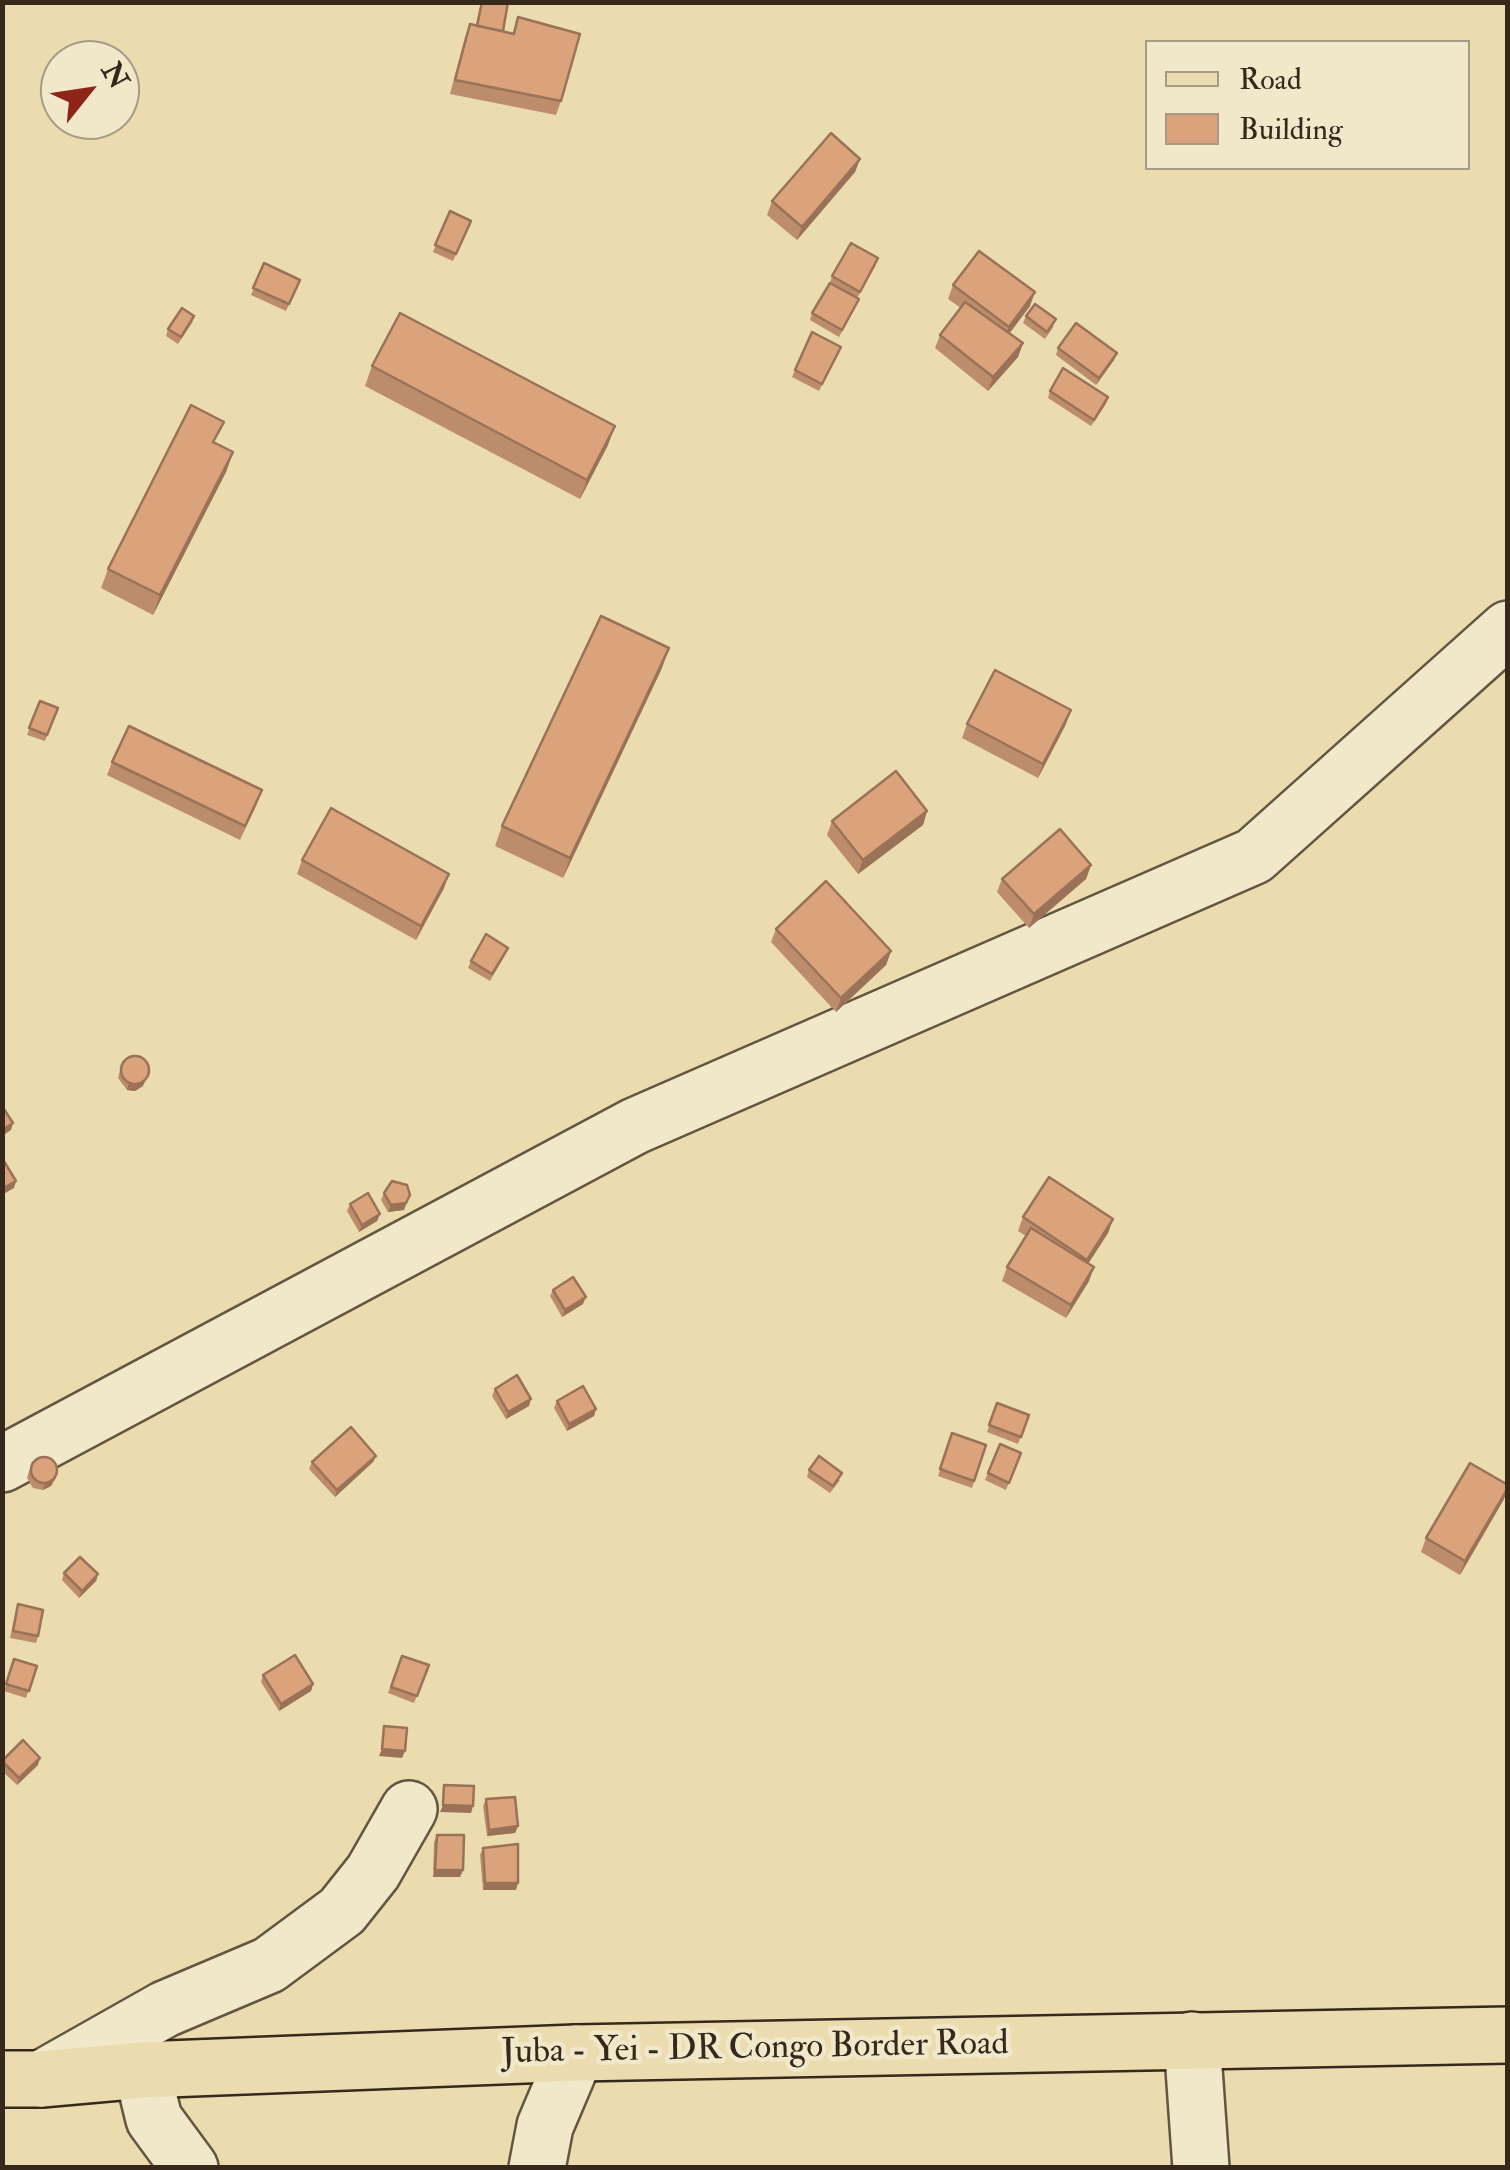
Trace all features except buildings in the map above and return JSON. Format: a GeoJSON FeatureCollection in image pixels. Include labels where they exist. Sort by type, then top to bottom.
{"type":"FeatureCollection","features":[{"type":"Feature","properties":{"kind":"main road","name":"Juba - Yei - DR Congo Border Road"},"geometry":{"type":"LineString","coordinates":[[22,2079],[142,2070],[576,2053],[1508,2034]]}},
{"type":"Feature","properties":{"kind":"street"},"geometry":{"type":"LineString","coordinates":[[2,1464],[635,1126],[1254,856],[1508,629]]}},
{"type":"Feature","properties":{"kind":"street"},"geometry":{"type":"LineString","coordinates":[[22,2079],[165,2009],[268,1965],[342,1911],[372,1872],[409,1809]]}},
{"type":"Feature","properties":{"kind":"street"},"geometry":{"type":"LineString","coordinates":[[1192,2040],[1202,2168]]}},
{"type":"Feature","properties":{"kind":"street"},"geometry":{"type":"LineString","coordinates":[[537,2168],[545,2126],[576,2053]]}},
{"type":"Feature","properties":{"kind":"street"},"geometry":{"type":"LineString","coordinates":[[142,2070],[154,2119],[190,2168]]}}]}
